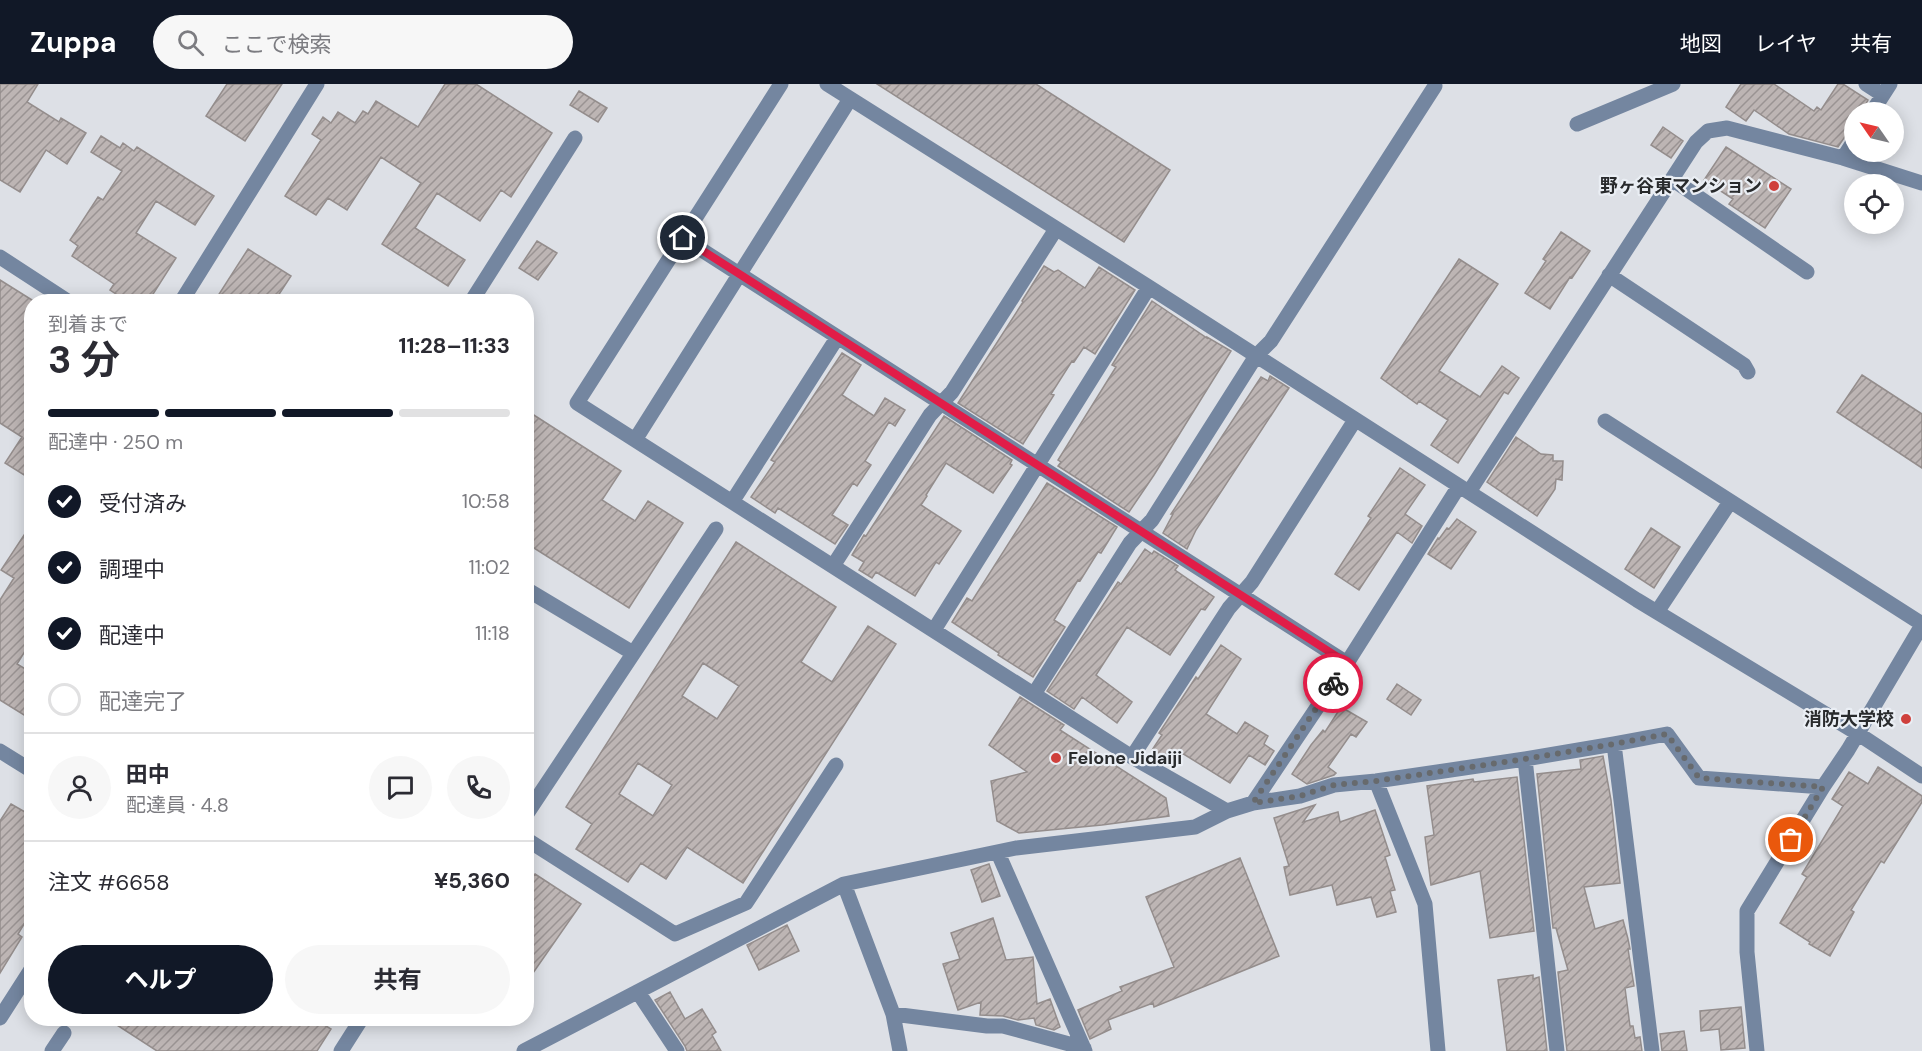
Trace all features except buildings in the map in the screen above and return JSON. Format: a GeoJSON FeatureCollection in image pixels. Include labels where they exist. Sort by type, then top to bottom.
{"type":"FeatureCollection","features":[{"type":"Feature","properties":{"kind":"street"},"geometry":{"type":"LineString","coordinates":[[186,294],[317,84]]}},
{"type":"Feature","properties":{"kind":"street"},"geometry":{"type":"LineString","coordinates":[[781,84],[578,403],[1132,757],[1227,811]]}},
{"type":"Feature","properties":{"kind":"street"},"geometry":{"type":"LineString","coordinates":[[826,84],[1149,287],[1657,612],[1857,733],[1922,776]]}},
{"type":"Feature","properties":{"kind":"street"},"geometry":{"type":"LineString","coordinates":[[1577,124],[1673,84]]}},
{"type":"Feature","properties":{"kind":"street"},"geometry":{"type":"LineString","coordinates":[[1866,84],[1887,89],[1879,102]]}},
{"type":"Feature","properties":{"kind":"street"},"geometry":{"type":"LineString","coordinates":[[1034,694],[1130,543],[1152,520],[1256,356],[1271,341],[1435,86]]}},
{"type":"Feature","properties":{"kind":"street"},"geometry":{"type":"LineString","coordinates":[[635,440],[850,99]]}},
{"type":"Feature","properties":{"kind":"street"},"geometry":{"type":"LineString","coordinates":[[1253,803],[1696,142],[1708,131],[1727,128],[1844,158]]}},
{"type":"Feature","properties":{"kind":"street"},"geometry":{"type":"LineString","coordinates":[[476,294],[575,138]]}},
{"type":"Feature","properties":{"kind":"street"},"geometry":{"type":"LineString","coordinates":[[1856,162],[1922,183]]}},
{"type":"Feature","properties":{"kind":"street"},"geometry":{"type":"LineString","coordinates":[[1672,179],[1807,272]]}},
{"type":"Feature","properties":{"kind":"street"},"geometry":{"type":"LineString","coordinates":[[832,566],[930,415],[952,392],[1056,229]]}},
{"type":"Feature","properties":{"kind":"street"},"geometry":{"type":"LineString","coordinates":[[683,238],[1347,663]]}},
{"type":"Feature","properties":{"kind":"street"},"geometry":{"type":"LineString","coordinates":[[0,257],[57,294]]}},
{"type":"Feature","properties":{"kind":"street"},"geometry":{"type":"LineString","coordinates":[[1608,275],[1744,365],[1748,372]]}},
{"type":"Feature","properties":{"kind":"street"},"geometry":{"type":"LineString","coordinates":[[934,630],[1149,287]]}},
{"type":"Feature","properties":{"kind":"street"},"geometry":{"type":"LineString","coordinates":[[732,502],[837,338]]}},
{"type":"Feature","properties":{"kind":"street"},"geometry":{"type":"LineString","coordinates":[[1132,757],[1229,608],[1252,582],[1355,420]]}},
{"type":"Feature","properties":{"kind":"street"},"geometry":{"type":"LineString","coordinates":[[1605,421],[1922,625],[1848,750],[1747,911],[1748,952],[1757,1051]]}},
{"type":"Feature","properties":{"kind":"street"},"geometry":{"type":"LineString","coordinates":[[1657,612],[1730,502]]}},
{"type":"Feature","properties":{"kind":"street"},"geometry":{"type":"LineString","coordinates":[[534,803],[716,529]]}},
{"type":"Feature","properties":{"kind":"street"},"geometry":{"type":"LineString","coordinates":[[534,594],[633,653]]}},
{"type":"Feature","properties":{"kind":"street"},"geometry":{"type":"LineString","coordinates":[[524,1051],[844,884],[1045,844],[1195,827],[1227,811],[1253,803],[1300,796],[1334,785],[1525,759],[1667,734],[1699,778],[1823,787]]}},
{"type":"Feature","properties":{"kind":"street"},"geometry":{"type":"LineString","coordinates":[[1614,744],[1652,1051]]}},
{"type":"Feature","properties":{"kind":"street"},"geometry":{"type":"LineString","coordinates":[[3,759],[24,768]]}},
{"type":"Feature","properties":{"kind":"street"},"geometry":{"type":"LineString","coordinates":[[1525,759],[1557,1051]]}},
{"type":"Feature","properties":{"kind":"street"},"geometry":{"type":"LineString","coordinates":[[534,844],[675,933],[746,903],[836,765]]}},
{"type":"Feature","properties":{"kind":"street"},"geometry":{"type":"LineString","coordinates":[[1376,781],[1425,904],[1438,1051]]}},
{"type":"Feature","properties":{"kind":"street"},"geometry":{"type":"LineString","coordinates":[[998,853],[1084,1049]]}},
{"type":"Feature","properties":{"kind":"street"},"geometry":{"type":"LineString","coordinates":[[844,884],[893,1014],[900,1051]]}},
{"type":"Feature","properties":{"kind":"street"},"geometry":{"type":"LineString","coordinates":[[0,1018],[24,980]]}},
{"type":"Feature","properties":{"kind":"street"},"geometry":{"type":"LineString","coordinates":[[638,992],[677,1051]]}},
{"type":"Feature","properties":{"kind":"street"},"geometry":{"type":"LineString","coordinates":[[893,1014],[1003,1026],[1084,1049]]}},
{"type":"Feature","properties":{"kind":"street"},"geometry":{"type":"LineString","coordinates":[[341,1051],[357,1026]]}},
{"type":"Feature","properties":{"kind":"street"},"geometry":{"type":"LineString","coordinates":[[52,1051],[64,1033]]}},
{"type":"Feature","properties":{"kind":"way so far"},"geometry":{"type":"LineString","coordinates":[[1333,683],[1253,803],[1300,796],[1334,785],[1525,759],[1667,734],[1699,778],[1823,787],[1791,840]]}},
{"type":"Feature","properties":{"kind":"place","name":"野ヶ谷東マンション"},"geometry":{"type":"Point","coordinates":[1774,186]}},
{"type":"Feature","properties":{"kind":"place","name":"消防大学校"},"geometry":{"type":"Point","coordinates":[1906,719]}},
{"type":"Feature","properties":{"kind":"place","name":"Felone Jidaiji"},"geometry":{"type":"Point","coordinates":[1056,758]}},
{"type":"Feature","properties":{"kind":"route"},"geometry":{"type":"LineString","coordinates":[[683,238],[1347,663],[1333,683]]}}]}
